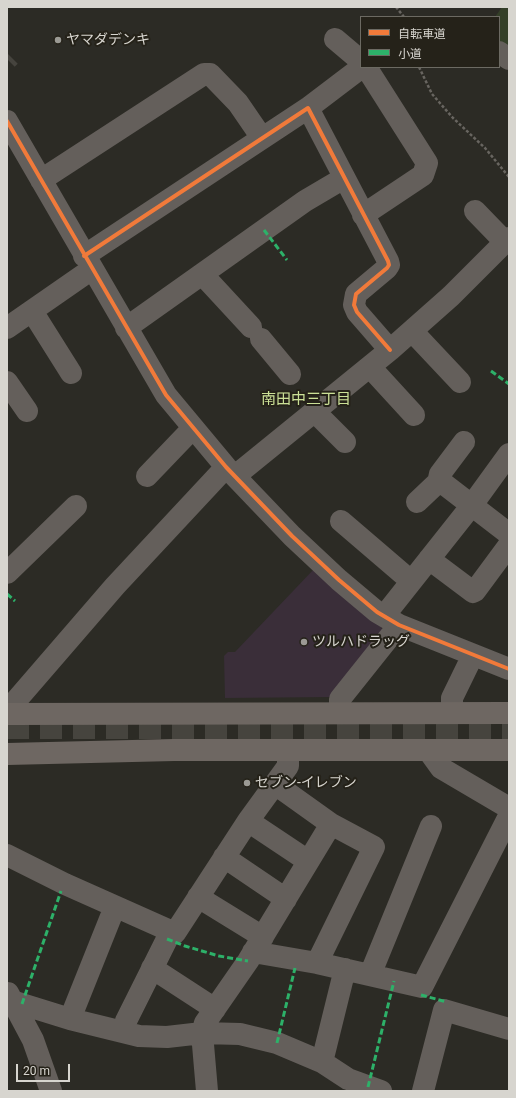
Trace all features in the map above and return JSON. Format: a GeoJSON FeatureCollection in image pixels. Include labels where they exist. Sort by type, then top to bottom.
{"type":"FeatureCollection","features":[{"type":"Feature","properties":{"kind":"main road"},"geometry":{"type":"LineString","coordinates":[[7,712],[509,713]]}},
{"type":"Feature","properties":{"kind":"main road"},"geometry":{"type":"LineString","coordinates":[[7,754],[174,750],[509,750]]}},
{"type":"Feature","properties":{"kind":"street"},"geometry":{"type":"LineString","coordinates":[[335,39],[360,61]]}},
{"type":"Feature","properties":{"kind":"street"},"geometry":{"type":"LineString","coordinates":[[500,53],[509,59]]}},
{"type":"Feature","properties":{"kind":"street"},"geometry":{"type":"LineString","coordinates":[[7,328],[32,311],[88,262],[262,138],[308,108],[361,68]]}},
{"type":"Feature","properties":{"kind":"street"},"geometry":{"type":"LineString","coordinates":[[363,215],[423,175],[427,163],[367,68]]}},
{"type":"Feature","properties":{"kind":"street"},"geometry":{"type":"LineString","coordinates":[[41,180],[204,74],[210,74],[238,103],[262,138]]}},
{"type":"Feature","properties":{"kind":"street"},"geometry":{"type":"LineString","coordinates":[[308,108],[388,265],[387,268],[356,294],[354,305],[357,312],[390,350]]}},
{"type":"Feature","properties":{"kind":"street"},"geometry":{"type":"LineString","coordinates":[[7,121],[166,395],[230,472],[292,536],[339,580],[377,612],[392,621],[509,670]]}},
{"type":"Feature","properties":{"kind":"street"},"geometry":{"type":"LineString","coordinates":[[126,328],[305,201],[344,178]]}},
{"type":"Feature","properties":{"kind":"street"},"geometry":{"type":"LineString","coordinates":[[7,712],[115,586],[230,472],[314,411],[370,367],[451,296],[507,240],[475,211]]}},
{"type":"Feature","properties":{"kind":"street"},"geometry":{"type":"LineString","coordinates":[[202,274],[256,333],[290,374]]}},
{"type":"Feature","properties":{"kind":"street"},"geometry":{"type":"LineString","coordinates":[[32,311],[71,373]]}},
{"type":"Feature","properties":{"kind":"street"},"geometry":{"type":"LineString","coordinates":[[412,331],[460,382]]}},
{"type":"Feature","properties":{"kind":"street"},"geometry":{"type":"LineString","coordinates":[[370,367],[414,415]]}},
{"type":"Feature","properties":{"kind":"street"},"geometry":{"type":"LineString","coordinates":[[7,382],[27,411]]}},
{"type":"Feature","properties":{"kind":"street"},"geometry":{"type":"LineString","coordinates":[[314,411],[345,442]]}},
{"type":"Feature","properties":{"kind":"street"},"geometry":{"type":"LineString","coordinates":[[147,476],[193,428]]}},
{"type":"Feature","properties":{"kind":"street"},"geometry":{"type":"LineString","coordinates":[[417,502],[438,483],[440,474],[464,442]]}},
{"type":"Feature","properties":{"kind":"street"},"geometry":{"type":"LineString","coordinates":[[340,713],[340,699],[392,621],[411,581],[472,505],[509,454]]}},
{"type":"Feature","properties":{"kind":"street"},"geometry":{"type":"LineString","coordinates":[[438,483],[444,484],[509,534]]}},
{"type":"Feature","properties":{"kind":"street"},"geometry":{"type":"LineString","coordinates":[[8,570],[76,506]]}},
{"type":"Feature","properties":{"kind":"street"},"geometry":{"type":"LineString","coordinates":[[342,521],[411,581]]}},
{"type":"Feature","properties":{"kind":"street"},"geometry":{"type":"LineString","coordinates":[[429,559],[473,592],[509,545]]}},
{"type":"Feature","properties":{"kind":"street"},"geometry":{"type":"LineString","coordinates":[[452,712],[452,698],[473,655]]}},
{"type":"Feature","properties":{"kind":"street"},"geometry":{"type":"LineString","coordinates":[[7,855],[65,884],[175,933],[248,821],[288,766],[288,750]]}},
{"type":"Feature","properties":{"kind":"street"},"geometry":{"type":"LineString","coordinates":[[428,750],[441,768],[509,808]]}},
{"type":"Feature","properties":{"kind":"street"},"geometry":{"type":"LineString","coordinates":[[274,784],[332,824],[374,847],[317,963]]}},
{"type":"Feature","properties":{"kind":"street"},"geometry":{"type":"LineString","coordinates":[[198,897],[258,944],[317,963],[422,987],[509,816]]}},
{"type":"Feature","properties":{"kind":"street"},"geometry":{"type":"LineString","coordinates":[[248,821],[308,861]]}},
{"type":"Feature","properties":{"kind":"street"},"geometry":{"type":"LineString","coordinates":[[207,1091],[202,1033],[205,1023],[258,944],[332,824]]}},
{"type":"Feature","properties":{"kind":"street"},"geometry":{"type":"LineString","coordinates":[[370,975],[431,826]]}},
{"type":"Feature","properties":{"kind":"street"},"geometry":{"type":"LineString","coordinates":[[224,857],[286,899]]}},
{"type":"Feature","properties":{"kind":"street"},"geometry":{"type":"LineString","coordinates":[[70,1019],[112,914]]}},
{"type":"Feature","properties":{"kind":"street"},"geometry":{"type":"LineString","coordinates":[[123,1032],[126,1021],[171,931]]}},
{"type":"Feature","properties":{"kind":"street"},"geometry":{"type":"LineString","coordinates":[[152,968],[215,1009]]}},
{"type":"Feature","properties":{"kind":"street"},"geometry":{"type":"LineString","coordinates":[[322,1062],[346,969]]}},
{"type":"Feature","properties":{"kind":"street"},"geometry":{"type":"LineString","coordinates":[[10,996],[70,1019],[139,1036],[167,1038],[202,1033],[240,1034],[277,1043],[322,1062],[349,1085],[381,1091]]}},
{"type":"Feature","properties":{"kind":"street"},"geometry":{"type":"LineString","coordinates":[[10,996],[33,1040],[51,1091]]}},
{"type":"Feature","properties":{"kind":"street"},"geometry":{"type":"LineString","coordinates":[[422,1091],[444,1010],[509,1029]]}},
{"type":"Feature","properties":{"kind":"path"},"geometry":{"type":"LineString","coordinates":[[396,7],[403,16]]}},
{"type":"Feature","properties":{"kind":"path"},"geometry":{"type":"LineString","coordinates":[[419,68],[432,94],[453,118],[485,148],[509,177]]}},
{"type":"Feature","properties":{"kind":"shaded area"},"geometry":{"type":"Polygon","coordinates":[[[314,569],[381,625],[383,634],[332,697],[225,698],[224,656],[228,652],[235,652],[314,569]]]}},
{"type":"Feature","properties":{"kind":"green space"},"geometry":{"type":"Polygon","coordinates":[[[502,7],[509,7],[509,48],[500,42],[500,16],[496,16],[502,7]]]}},
{"type":"Feature","properties":{"kind":"tunnel"},"geometry":{"type":"LineString","coordinates":[[7,59],[10,56]]}},
{"type":"Feature","properties":{"kind":"tunnel"},"geometry":{"type":"LineString","coordinates":[[7,728],[509,728]]}},
{"type":"Feature","properties":{"kind":"marked path"},"geometry":{"type":"LineString","coordinates":[[264,230],[287,260]]}},
{"type":"Feature","properties":{"kind":"marked path"},"geometry":{"type":"LineString","coordinates":[[491,371],[509,384]]}},
{"type":"Feature","properties":{"kind":"marked path"},"geometry":{"type":"LineString","coordinates":[[7,594],[15,601]]}},
{"type":"Feature","properties":{"kind":"marked path"},"geometry":{"type":"LineString","coordinates":[[22,1004],[61,891]]}},
{"type":"Feature","properties":{"kind":"marked path"},"geometry":{"type":"LineString","coordinates":[[167,939],[219,956],[248,961]]}},
{"type":"Feature","properties":{"kind":"marked path"},"geometry":{"type":"LineString","coordinates":[[277,1043],[295,968]]}},
{"type":"Feature","properties":{"kind":"marked path"},"geometry":{"type":"LineString","coordinates":[[368,1087],[394,981]]}},
{"type":"Feature","properties":{"kind":"marked path"},"geometry":{"type":"LineString","coordinates":[[421,995],[447,1002]]}},
{"type":"Feature","properties":{"kind":"cycle path"},"geometry":{"type":"LineString","coordinates":[[84,256],[308,108],[388,261],[389,265],[387,268],[356,294],[354,305],[357,312],[390,350]]}},
{"type":"Feature","properties":{"kind":"cycle path"},"geometry":{"type":"LineString","coordinates":[[7,121],[166,395],[226,467],[292,536],[339,580],[377,612],[399,625],[509,669]]}},
{"type":"Feature","properties":{"kind":"place","name":"ヤマダデンキ"},"geometry":{"type":"Point","coordinates":[58,40]}},
{"type":"Feature","properties":{"kind":"place","name":"ツルハドラッグ"},"geometry":{"type":"Point","coordinates":[304,642]}},
{"type":"Feature","properties":{"kind":"place","name":"セブン-イレブン"},"geometry":{"type":"Point","coordinates":[247,783]}},
{"type":"Feature","properties":{"kind":"district","name":"南田中三丁目"},"geometry":{"type":"Point","coordinates":[306,400]}}]}
